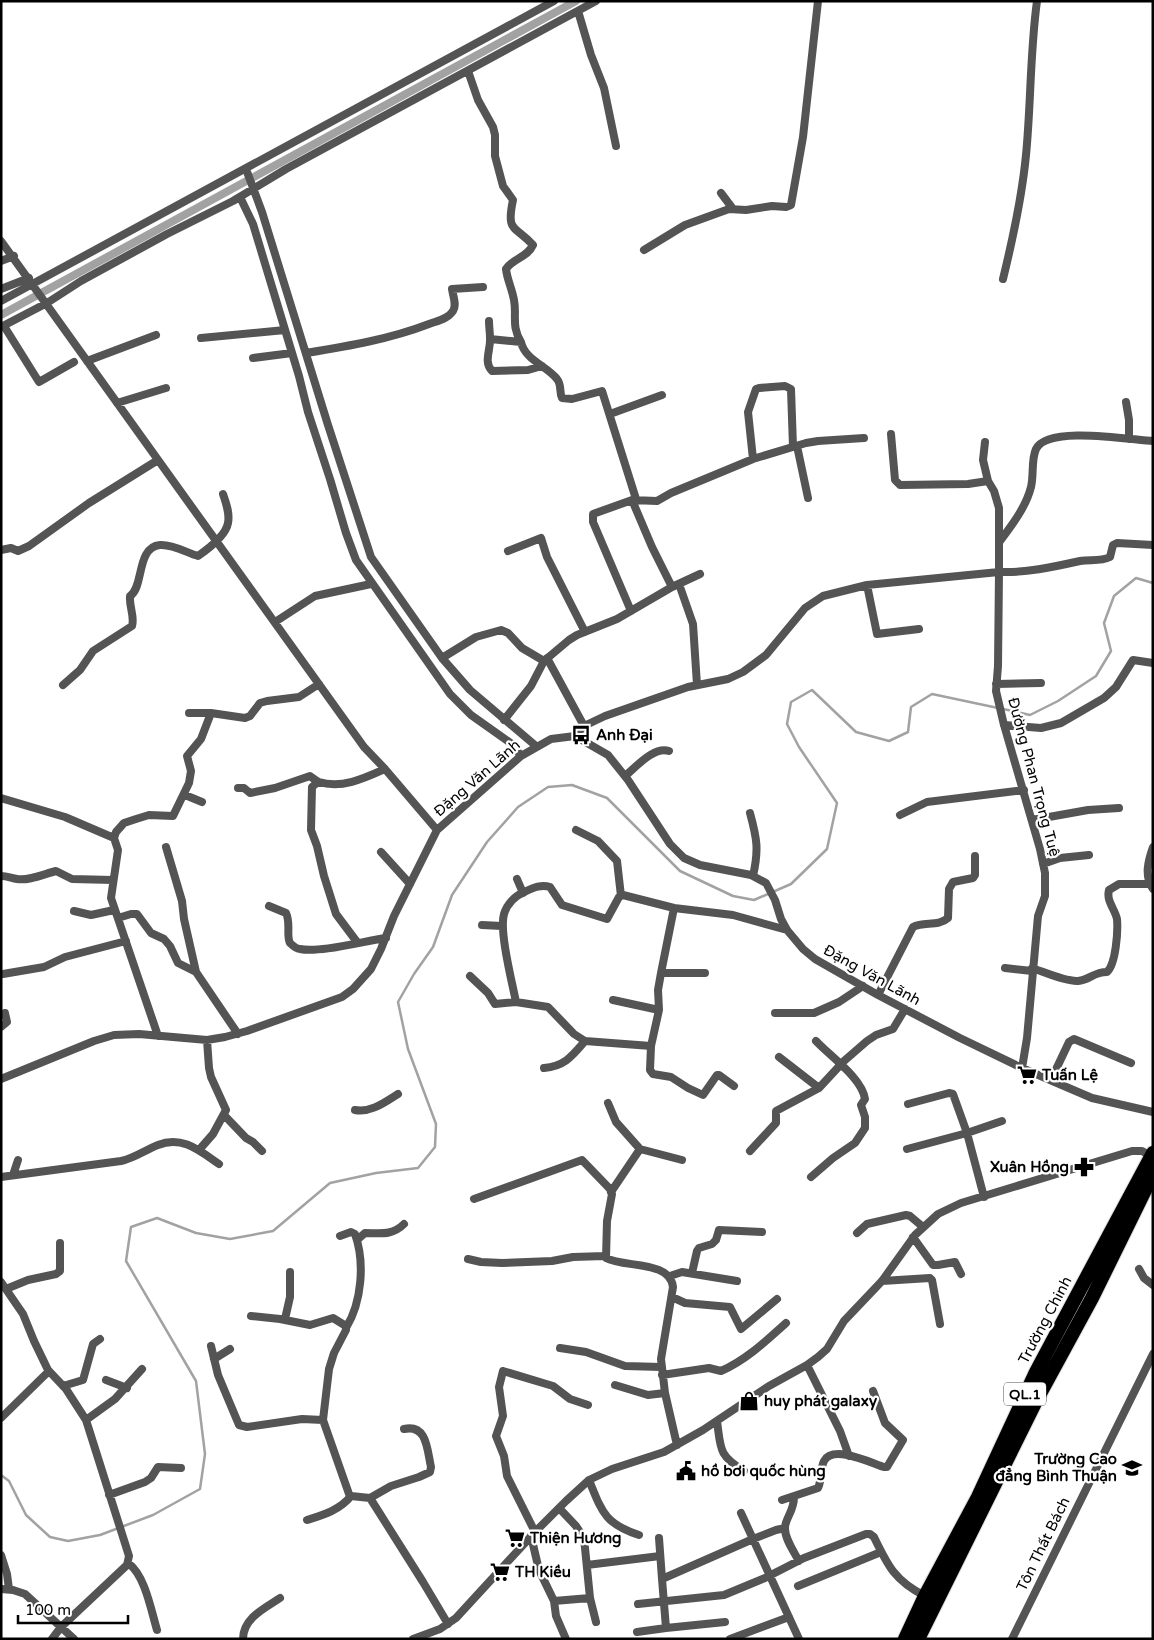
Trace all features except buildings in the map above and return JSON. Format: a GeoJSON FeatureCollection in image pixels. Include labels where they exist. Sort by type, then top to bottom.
{"type":"FeatureCollection","features":[{"type":"Feature","properties":{"kind":"highway","name":"Trường Chinh"},"geometry":{"type":"LineString","coordinates":[[905,1639],[924,1596],[978,1497],[1036,1372],[1152,1155]]}},
{"type":"Feature","properties":{"kind":"highway","name":"Trường Chinh"},"geometry":{"type":"LineString","coordinates":[[918,1639],[1040,1394],[1092,1298],[1153,1174]]}},
{"type":"Feature","properties":{"kind":"street"},"geometry":{"type":"LineString","coordinates":[[1,301],[247,172],[554,1]]}},
{"type":"Feature","properties":{"kind":"street"},"geometry":{"type":"LineString","coordinates":[[74,362],[39,382],[3,326],[81,281],[240,197],[253,187],[596,1]]}},
{"type":"Feature","properties":{"kind":"street"},"geometry":{"type":"LineString","coordinates":[[644,250],[685,225],[732,209],[746,210],[772,206],[790,206],[803,137],[818,1]]}},
{"type":"Feature","properties":{"kind":"street"},"geometry":{"type":"LineString","coordinates":[[1003,279],[1018,215],[1023,181],[1037,1]]}},
{"type":"Feature","properties":{"kind":"street"},"geometry":{"type":"LineString","coordinates":[[578,11],[591,55],[604,88],[616,146]]}},
{"type":"Feature","properties":{"kind":"street"},"geometry":{"type":"LineString","coordinates":[[468,71],[478,100],[493,128],[495,156],[500,178],[504,190],[513,200],[510,216],[511,223],[515,231],[533,245],[524,257],[510,263],[506,269],[514,302],[515,331],[526,351],[559,382],[562,398],[572,399],[602,391],[634,500],[649,540],[675,585],[693,624],[697,685]]}},
{"type":"Feature","properties":{"kind":"street"},"geometry":{"type":"LineString","coordinates":[[247,172],[371,557],[442,658],[470,690],[536,746]]}},
{"type":"Feature","properties":{"kind":"street"},"geometry":{"type":"LineString","coordinates":[[721,193],[732,209]]}},
{"type":"Feature","properties":{"kind":"street"},"geometry":{"type":"LineString","coordinates":[[240,197],[253,224],[308,412],[346,534],[358,564],[450,694],[471,715],[512,744],[521,756]]}},
{"type":"Feature","properties":{"kind":"street"},"geometry":{"type":"LineString","coordinates":[[1,241],[14,256],[87,362],[364,747],[386,769],[437,830]]}},
{"type":"Feature","properties":{"kind":"street"},"geometry":{"type":"LineString","coordinates":[[1,261],[14,256]]}},
{"type":"Feature","properties":{"kind":"street"},"geometry":{"type":"LineString","coordinates":[[1,289],[33,285]]}},
{"type":"Feature","properties":{"kind":"street"},"geometry":{"type":"LineString","coordinates":[[306,353],[350,346],[402,334],[448,316],[454,310],[455,303],[452,289],[483,288]]}},
{"type":"Feature","properties":{"kind":"street"},"geometry":{"type":"LineString","coordinates":[[489,321],[488,363],[492,371],[528,370],[542,366]]}},
{"type":"Feature","properties":{"kind":"street"},"geometry":{"type":"LineString","coordinates":[[202,338],[285,330]]}},
{"type":"Feature","properties":{"kind":"street"},"geometry":{"type":"LineString","coordinates":[[87,362],[156,335]]}},
{"type":"Feature","properties":{"kind":"street"},"geometry":{"type":"LineString","coordinates":[[490,339],[520,342]]}},
{"type":"Feature","properties":{"kind":"street"},"geometry":{"type":"LineString","coordinates":[[253,358],[292,353]]}},
{"type":"Feature","properties":{"kind":"street"},"geometry":{"type":"LineString","coordinates":[[753,459],[748,412],[756,389],[785,386],[791,389],[795,447],[808,498]]}},
{"type":"Feature","properties":{"kind":"street"},"geometry":{"type":"LineString","coordinates":[[117,403],[166,388]]}},
{"type":"Feature","properties":{"kind":"street"},"geometry":{"type":"LineString","coordinates":[[610,414],[662,395]]}},
{"type":"Feature","properties":{"kind":"street"},"geometry":{"type":"LineString","coordinates":[[1126,402],[1129,420],[1129,439]]}},
{"type":"Feature","properties":{"kind":"street"},"geometry":{"type":"LineString","coordinates":[[890,434],[895,480],[900,485],[968,484],[988,481]]}},
{"type":"Feature","properties":{"kind":"street"},"geometry":{"type":"LineString","coordinates":[[1000,541],[1028,497],[1035,454],[1039,445],[1058,438],[1080,435],[1100,435],[1153,441]]}},
{"type":"Feature","properties":{"kind":"street"},"geometry":{"type":"LineString","coordinates":[[631,611],[612,569],[592,517],[593,514],[634,500],[657,501],[671,492],[753,459],[795,447],[818,441],[864,438]]}},
{"type":"Feature","properties":{"kind":"street","name":"Đường Phan Trọng Tuệ"},"geometry":{"type":"LineString","coordinates":[[985,442],[983,460],[988,481],[994,491],[999,508],[998,666],[996,687],[1004,725],[1024,790],[1043,864],[1045,896],[1038,916],[1032,970],[1028,1038],[1022,1068]]}},
{"type":"Feature","properties":{"kind":"street"},"geometry":{"type":"LineString","coordinates":[[1,550],[11,548],[18,551],[30,546],[89,503],[158,460]]}},
{"type":"Feature","properties":{"kind":"street"},"geometry":{"type":"LineString","coordinates":[[63,685],[80,670],[93,651],[132,626],[134,620],[130,610],[130,596],[136,592],[138,576],[146,555],[153,548],[159,545],[166,546],[198,556],[224,532],[228,524],[228,513],[223,494]]}},
{"type":"Feature","properties":{"kind":"street"},"geometry":{"type":"LineString","coordinates":[[508,551],[541,538],[547,557],[585,632]]}},
{"type":"Feature","properties":{"kind":"street"},"geometry":{"type":"LineString","coordinates":[[750,813],[758,845],[758,856],[753,876],[700,865],[684,858],[665,837],[625,776],[608,755],[575,736],[584,726],[630,706],[697,685],[728,679],[754,665],[766,654],[805,608],[818,598],[836,591],[867,585],[999,572],[1025,572],[1082,560],[1105,559],[1110,557],[1113,545],[1117,543],[1153,545]]}},
{"type":"Feature","properties":{"kind":"street"},"geometry":{"type":"LineString","coordinates":[[358,564],[371,557]]}},
{"type":"Feature","properties":{"kind":"street"},"geometry":{"type":"LineString","coordinates":[[504,720],[531,686],[545,659],[569,640],[631,611],[675,585],[700,574]]}},
{"type":"Feature","properties":{"kind":"street"},"geometry":{"type":"LineString","coordinates":[[275,622],[315,596],[372,584]]}},
{"type":"Feature","properties":{"kind":"street"},"geometry":{"type":"LineString","coordinates":[[867,585],[877,634],[920,629]]}},
{"type":"Feature","properties":{"kind":"street"},"geometry":{"type":"LineString","coordinates":[[442,658],[476,637],[501,630],[508,633],[522,648],[545,659],[584,726]]}},
{"type":"Feature","properties":{"kind":"street"},"geometry":{"type":"LineString","coordinates":[[1004,725],[1041,728],[1060,722],[1104,698],[1116,687],[1134,660],[1153,663]]}},
{"type":"Feature","properties":{"kind":"street"},"geometry":{"type":"LineString","coordinates":[[996,687],[1041,683]]}},
{"type":"Feature","properties":{"kind":"street"},"geometry":{"type":"LineString","coordinates":[[188,713],[211,713],[245,718],[250,716],[260,704],[273,700],[299,697],[319,684]]}},
{"type":"Feature","properties":{"kind":"street"},"geometry":{"type":"LineString","coordinates":[[158,1036],[111,898],[118,850],[114,838],[116,832],[124,823],[149,815],[173,816],[184,795],[191,775],[187,756],[201,739],[211,713]]}},
{"type":"Feature","properties":{"kind":"street","name":"Đặng Văn Lãnh"},"geometry":{"type":"LineString","coordinates":[[1,1079],[107,1037],[127,1034],[207,1040],[238,1034],[338,999],[348,993],[371,969],[437,830],[521,756],[551,739],[575,736]]}},
{"type":"Feature","properties":{"kind":"street"},"geometry":{"type":"LineString","coordinates":[[625,776],[656,751],[669,751]]}},
{"type":"Feature","properties":{"kind":"street"},"geometry":{"type":"LineString","coordinates":[[238,788],[244,788],[250,793],[275,788],[310,776],[318,782],[338,784],[358,781],[386,769]]}},
{"type":"Feature","properties":{"kind":"street"},"geometry":{"type":"LineString","coordinates":[[318,782],[312,788],[311,830],[334,909],[340,921],[357,942]]}},
{"type":"Feature","properties":{"kind":"street"},"geometry":{"type":"LineString","coordinates":[[900,815],[927,802],[1024,790]]}},
{"type":"Feature","properties":{"kind":"street"},"geometry":{"type":"LineString","coordinates":[[184,795],[202,802]]}},
{"type":"Feature","properties":{"kind":"street"},"geometry":{"type":"LineString","coordinates":[[1,798],[65,817],[114,838]]}},
{"type":"Feature","properties":{"kind":"street"},"geometry":{"type":"LineString","coordinates":[[1032,820],[1088,810],[1119,808]]}},
{"type":"Feature","properties":{"kind":"street"},"geometry":{"type":"LineString","coordinates":[[516,1002],[502,926],[504,913],[513,899],[523,892],[544,885],[550,887],[562,904],[607,919],[621,896],[617,861],[598,841],[576,830]]}},
{"type":"Feature","properties":{"kind":"street"},"geometry":{"type":"LineString","coordinates":[[166,847],[182,901],[185,926],[196,972],[238,1034]]}},
{"type":"Feature","properties":{"kind":"street"},"geometry":{"type":"LineString","coordinates":[[1151,887],[1148,881],[1148,867],[1153,847]]}},
{"type":"Feature","properties":{"kind":"street"},"geometry":{"type":"LineString","coordinates":[[382,852],[410,884]]}},
{"type":"Feature","properties":{"kind":"street"},"geometry":{"type":"LineString","coordinates":[[1043,864],[1060,858],[1089,855]]}},
{"type":"Feature","properties":{"kind":"street"},"geometry":{"type":"LineString","coordinates":[[878,995],[913,927],[925,923],[943,922],[948,918],[949,889],[953,882],[973,878],[975,875],[974,856]]}},
{"type":"Feature","properties":{"kind":"street"},"geometry":{"type":"LineString","coordinates":[[1,876],[27,879],[56,871],[72,879],[113,880]]}},
{"type":"Feature","properties":{"kind":"street","name":"Đặng Văn Lãnh"},"geometry":{"type":"LineString","coordinates":[[753,876],[766,883],[787,930],[803,949],[815,959],[878,995],[1022,1068],[1092,1098],[1153,1112]]}},
{"type":"Feature","properties":{"kind":"street"},"geometry":{"type":"LineString","coordinates":[[517,879],[523,892]]}},
{"type":"Feature","properties":{"kind":"street"},"geometry":{"type":"LineString","coordinates":[[1005,968],[1032,970],[1074,981],[1086,979],[1096,972],[1107,972],[1112,965],[1117,934],[1117,920],[1110,904],[1108,893],[1120,884],[1151,887]]}},
{"type":"Feature","properties":{"kind":"street"},"geometry":{"type":"LineString","coordinates":[[621,896],[674,908],[733,915],[787,930]]}},
{"type":"Feature","properties":{"kind":"street"},"geometry":{"type":"LineString","coordinates":[[269,906],[282,910],[287,915],[290,927],[289,942],[296,948],[318,949],[386,938]]}},
{"type":"Feature","properties":{"kind":"street"},"geometry":{"type":"LineString","coordinates":[[674,908],[658,990],[659,1010],[651,1046],[649,1066],[653,1074],[671,1077],[703,1095],[717,1075],[734,1086]]}},
{"type":"Feature","properties":{"kind":"street"},"geometry":{"type":"LineString","coordinates":[[74,911],[91,915],[114,910]]}},
{"type":"Feature","properties":{"kind":"street"},"geometry":{"type":"LineString","coordinates":[[118,918],[137,914],[151,933],[164,939],[170,946],[178,963],[196,972]]}},
{"type":"Feature","properties":{"kind":"street"},"geometry":{"type":"LineString","coordinates":[[482,925],[502,926]]}},
{"type":"Feature","properties":{"kind":"street"},"geometry":{"type":"LineString","coordinates":[[3,974],[44,967],[64,957],[126,941]]}},
{"type":"Feature","properties":{"kind":"street"},"geometry":{"type":"LineString","coordinates":[[661,973],[705,973]]}},
{"type":"Feature","properties":{"kind":"street"},"geometry":{"type":"LineString","coordinates":[[470,976],[488,993],[495,1004],[516,1002],[548,1007],[574,1034],[585,1041],[651,1046]]}},
{"type":"Feature","properties":{"kind":"street"},"geometry":{"type":"LineString","coordinates":[[775,1013],[814,1013],[839,1002],[862,986]]}},
{"type":"Feature","properties":{"kind":"street"},"geometry":{"type":"LineString","coordinates":[[613,1000],[659,1010]]}},
{"type":"Feature","properties":{"kind":"street"},"geometry":{"type":"LineString","coordinates":[[750,1151],[776,1123],[776,1111],[819,1088],[840,1065],[876,1035],[893,1029],[905,1009]]}},
{"type":"Feature","properties":{"kind":"street"},"geometry":{"type":"LineString","coordinates":[[1,1027],[7,1022],[5,1013]]}},
{"type":"Feature","properties":{"kind":"street"},"geometry":{"type":"LineString","coordinates":[[1052,1080],[1069,1042],[1074,1039],[1131,1063]]}},
{"type":"Feature","properties":{"kind":"street"},"geometry":{"type":"LineString","coordinates":[[199,1150],[213,1134],[226,1110],[211,1077],[207,1040]]}},
{"type":"Feature","properties":{"kind":"street"},"geometry":{"type":"LineString","coordinates":[[544,1068],[564,1063],[585,1041]]}},
{"type":"Feature","properties":{"kind":"street"},"geometry":{"type":"LineString","coordinates":[[811,1177],[855,1142],[865,1128],[865,1118],[860,1105],[865,1096],[857,1081],[816,1041]]}},
{"type":"Feature","properties":{"kind":"street"},"geometry":{"type":"LineString","coordinates":[[779,1057],[819,1088]]}},
{"type":"Feature","properties":{"kind":"street"},"geometry":{"type":"LineString","coordinates":[[355,1110],[363,1111],[373,1108],[398,1094]]}},
{"type":"Feature","properties":{"kind":"street"},"geometry":{"type":"LineString","coordinates":[[908,1104],[953,1094],[967,1133],[984,1196]]}},
{"type":"Feature","properties":{"kind":"street"},"geometry":{"type":"LineString","coordinates":[[608,1103],[616,1122],[640,1149],[682,1160]]}},
{"type":"Feature","properties":{"kind":"street"},"geometry":{"type":"LineString","coordinates":[[224,1115],[246,1138],[262,1151]]}},
{"type":"Feature","properties":{"kind":"street"},"geometry":{"type":"LineString","coordinates":[[907,1149],[967,1133],[1002,1121]]}},
{"type":"Feature","properties":{"kind":"street"},"geometry":{"type":"LineString","coordinates":[[1,1177],[121,1161],[137,1156],[158,1145],[172,1142],[189,1144],[219,1164]]}},
{"type":"Feature","properties":{"kind":"street"},"geometry":{"type":"LineString","coordinates":[[640,1149],[611,1192],[607,1221],[605,1256],[607,1260],[651,1268],[670,1276],[682,1272],[737,1281]]}},
{"type":"Feature","properties":{"kind":"street"},"geometry":{"type":"LineString","coordinates":[[413,1639],[440,1629],[465,1610],[533,1534],[589,1480],[612,1469],[657,1455],[677,1445],[769,1386],[807,1365],[827,1349],[844,1321],[882,1281],[913,1238],[944,1210],[1132,1151],[1142,1151],[1152,1155]]}},
{"type":"Feature","properties":{"kind":"street"},"geometry":{"type":"LineString","coordinates":[[13,1175],[18,1160]]}},
{"type":"Feature","properties":{"kind":"street"},"geometry":{"type":"LineString","coordinates":[[474,1199],[582,1160],[611,1192]]}},
{"type":"Feature","properties":{"kind":"street"},"geometry":{"type":"LineString","coordinates":[[857,1233],[867,1224],[906,1215],[923,1227]]}},
{"type":"Feature","properties":{"kind":"street"},"geometry":{"type":"LineString","coordinates":[[357,1240],[365,1233],[389,1234],[404,1224]]}},
{"type":"Feature","properties":{"kind":"street"},"geometry":{"type":"LineString","coordinates":[[692,1273],[697,1251],[712,1244],[716,1240],[719,1230],[762,1232]]}},
{"type":"Feature","properties":{"kind":"street"},"geometry":{"type":"LineString","coordinates":[[340,1236],[350,1232],[356,1234],[362,1269],[351,1320],[329,1369],[322,1420],[351,1496],[370,1498],[391,1486],[430,1472],[431,1467],[422,1434],[418,1429],[411,1427],[404,1429]]}},
{"type":"Feature","properties":{"kind":"street"},"geometry":{"type":"LineString","coordinates":[[913,1238],[933,1265],[938,1266],[955,1262],[961,1274]]}},
{"type":"Feature","properties":{"kind":"street"},"geometry":{"type":"LineString","coordinates":[[52,1639],[61,1627],[128,1563],[129,1556],[86,1420],[70,1394],[49,1372],[23,1314],[4,1286],[56,1274],[60,1271],[60,1243]]}},
{"type":"Feature","properties":{"kind":"street"},"geometry":{"type":"LineString","coordinates":[[468,1259],[502,1263],[605,1256]]}},
{"type":"Feature","properties":{"kind":"street"},"geometry":{"type":"LineString","coordinates":[[933,1265],[930,1278],[932,1280],[940,1324]]}},
{"type":"Feature","properties":{"kind":"street"},"geometry":{"type":"LineString","coordinates":[[1139,1269],[1144,1278],[1153,1286]]}},
{"type":"Feature","properties":{"kind":"street"},"geometry":{"type":"LineString","coordinates":[[285,1319],[290,1297],[290,1272]]}},
{"type":"Feature","properties":{"kind":"street"},"geometry":{"type":"LineString","coordinates":[[670,1276],[674,1287],[662,1351],[662,1371],[665,1394],[677,1445]]}},
{"type":"Feature","properties":{"kind":"street"},"geometry":{"type":"LineString","coordinates":[[882,1281],[930,1278]]}},
{"type":"Feature","properties":{"kind":"street"},"geometry":{"type":"LineString","coordinates":[[672,1297],[685,1303],[730,1306],[741,1329],[776,1299]]}},
{"type":"Feature","properties":{"kind":"street"},"geometry":{"type":"LineString","coordinates":[[251,1316],[285,1319],[310,1325],[333,1318],[344,1324],[346,1328]]}},
{"type":"Feature","properties":{"kind":"street"},"geometry":{"type":"LineString","coordinates":[[560,1348],[586,1352],[625,1366],[662,1371],[709,1368],[721,1371],[737,1363],[786,1323]]}},
{"type":"Feature","properties":{"kind":"street"},"geometry":{"type":"LineString","coordinates":[[63,1386],[83,1380],[93,1344],[100,1340]]}},
{"type":"Feature","properties":{"kind":"street"},"geometry":{"type":"LineString","coordinates":[[211,1346],[218,1375],[239,1425],[247,1427],[302,1419],[322,1420]]}},
{"type":"Feature","properties":{"kind":"street"},"geometry":{"type":"LineString","coordinates":[[214,1359],[230,1349]]}},
{"type":"Feature","properties":{"kind":"street","name":"Tôn Thất Bách"},"geometry":{"type":"LineString","coordinates":[[1012,1639],[1153,1354]]}},
{"type":"Feature","properties":{"kind":"street"},"geometry":{"type":"LineString","coordinates":[[807,1365],[840,1432],[849,1456]]}},
{"type":"Feature","properties":{"kind":"street"},"geometry":{"type":"LineString","coordinates":[[86,1420],[115,1399],[142,1369]]}},
{"type":"Feature","properties":{"kind":"street"},"geometry":{"type":"LineString","coordinates":[[566,1639],[556,1616],[554,1601],[539,1570],[533,1534],[507,1476],[503,1452],[496,1436],[503,1416],[499,1387],[503,1371],[541,1384],[553,1386],[570,1399],[588,1405]]}},
{"type":"Feature","properties":{"kind":"street"},"geometry":{"type":"LineString","coordinates":[[1,1418],[49,1372]]}},
{"type":"Feature","properties":{"kind":"street"},"geometry":{"type":"LineString","coordinates":[[106,1380],[126,1388]]}},
{"type":"Feature","properties":{"kind":"street"},"geometry":{"type":"LineString","coordinates":[[615,1385],[648,1395],[665,1394]]}},
{"type":"Feature","properties":{"kind":"street"},"geometry":{"type":"LineString","coordinates":[[782,1500],[818,1488],[826,1458],[836,1454],[842,1454],[886,1467],[903,1440],[885,1423],[873,1391]]}},
{"type":"Feature","properties":{"kind":"street"},"geometry":{"type":"LineString","coordinates":[[717,1421],[722,1453],[730,1463],[744,1471]]}},
{"type":"Feature","properties":{"kind":"street"},"geometry":{"type":"LineString","coordinates":[[109,1495],[148,1480],[158,1467],[181,1468]]}},
{"type":"Feature","properties":{"kind":"street"},"geometry":{"type":"LineString","coordinates":[[589,1480],[602,1510],[609,1520],[622,1530],[639,1535]]}},
{"type":"Feature","properties":{"kind":"street"},"geometry":{"type":"LineString","coordinates":[[307,1520],[341,1506],[351,1496]]}},
{"type":"Feature","properties":{"kind":"street"},"geometry":{"type":"LineString","coordinates":[[794,1497],[793,1508],[785,1528],[786,1535],[798,1561]]}},
{"type":"Feature","properties":{"kind":"street"},"geometry":{"type":"LineString","coordinates":[[370,1498],[448,1624]]}},
{"type":"Feature","properties":{"kind":"street"},"geometry":{"type":"LineString","coordinates":[[559,1508],[576,1526],[584,1538],[590,1598],[596,1622]]}},
{"type":"Feature","properties":{"kind":"street"},"geometry":{"type":"LineString","coordinates":[[741,1513],[799,1639]]}},
{"type":"Feature","properties":{"kind":"street"},"geometry":{"type":"LineString","coordinates":[[662,1579],[753,1538],[785,1528]]}},
{"type":"Feature","properties":{"kind":"street"},"geometry":{"type":"LineString","coordinates":[[638,1604],[724,1595],[798,1561],[866,1534],[870,1534],[874,1538],[894,1574],[906,1586],[924,1596]]}},
{"type":"Feature","properties":{"kind":"street"},"geometry":{"type":"LineString","coordinates":[[659,1538],[666,1628]]}},
{"type":"Feature","properties":{"kind":"street"},"geometry":{"type":"LineString","coordinates":[[798,1586],[881,1552]]}},
{"type":"Feature","properties":{"kind":"street"},"geometry":{"type":"LineString","coordinates":[[1,1555],[7,1574],[5,1589],[24,1594],[74,1639]]}},
{"type":"Feature","properties":{"kind":"street"},"geometry":{"type":"LineString","coordinates":[[587,1565],[660,1556]]}},
{"type":"Feature","properties":{"kind":"street"},"geometry":{"type":"LineString","coordinates":[[128,1563],[136,1568],[141,1578],[157,1630]]}},
{"type":"Feature","properties":{"kind":"street"},"geometry":{"type":"LineString","coordinates":[[243,1639],[243,1629],[246,1625],[280,1598]]}},
{"type":"Feature","properties":{"kind":"street"},"geometry":{"type":"LineString","coordinates":[[554,1601],[590,1598]]}},
{"type":"Feature","properties":{"kind":"street"},"geometry":{"type":"LineString","coordinates":[[730,1639],[789,1617]]}},
{"type":"Feature","properties":{"kind":"street"},"geometry":{"type":"LineString","coordinates":[[637,1632],[726,1622]]}},
{"type":"Feature","properties":{"kind":"waterway"},"geometry":{"type":"LineString","coordinates":[[1,315],[576,1]]}},
{"type":"Feature","properties":{"kind":"waterway"},"geometry":{"type":"LineString","coordinates":[[1003,709],[1030,715],[1058,701],[1096,676],[1111,651],[1104,623],[1114,596],[1136,578],[1153,583]]}},
{"type":"Feature","properties":{"kind":"waterway"},"geometry":{"type":"LineString","coordinates":[[1,1475],[9,1481],[26,1515],[50,1537],[68,1541],[100,1535],[153,1515],[200,1489],[205,1454],[196,1381],[126,1261],[131,1227],[157,1218],[196,1233],[230,1239],[273,1231],[330,1183],[376,1173],[418,1168],[435,1147],[436,1124],[408,1049],[398,1002],[414,974],[433,947],[452,895],[487,842],[518,807],[548,787],[572,785],[607,798],[680,871],[733,896],[754,900],[791,884],[827,849],[837,803],[799,747],[787,724],[791,702],[812,690],[856,732],[889,741],[908,732],[911,707],[932,694],[998,708]]}},
{"type":"Feature","properties":{"kind":"place","name":"Anh Đại"},"geometry":{"type":"Point","coordinates":[581,735]}},
{"type":"Feature","properties":{"kind":"place","name":"Tuấn Lệ"},"geometry":{"type":"Point","coordinates":[1027,1075]}},
{"type":"Feature","properties":{"kind":"place","name":"Xuân Hồng"},"geometry":{"type":"Point","coordinates":[1084,1167]}},
{"type":"Feature","properties":{"kind":"place","name":"huy phát galaxy"},"geometry":{"type":"Point","coordinates":[749,1401]}},
{"type":"Feature","properties":{"kind":"place","name":"Trường Cao đẳng Bình Thuận"},"geometry":{"type":"Point","coordinates":[1132,1468]}},
{"type":"Feature","properties":{"kind":"place","name":"hồ bơi quốc hùng"},"geometry":{"type":"Point","coordinates":[686,1471]}},
{"type":"Feature","properties":{"kind":"place","name":"Thiện Hương"},"geometry":{"type":"Point","coordinates":[515,1538]}},
{"type":"Feature","properties":{"kind":"place","name":"TH Kiều"},"geometry":{"type":"Point","coordinates":[500,1572]}}]}
